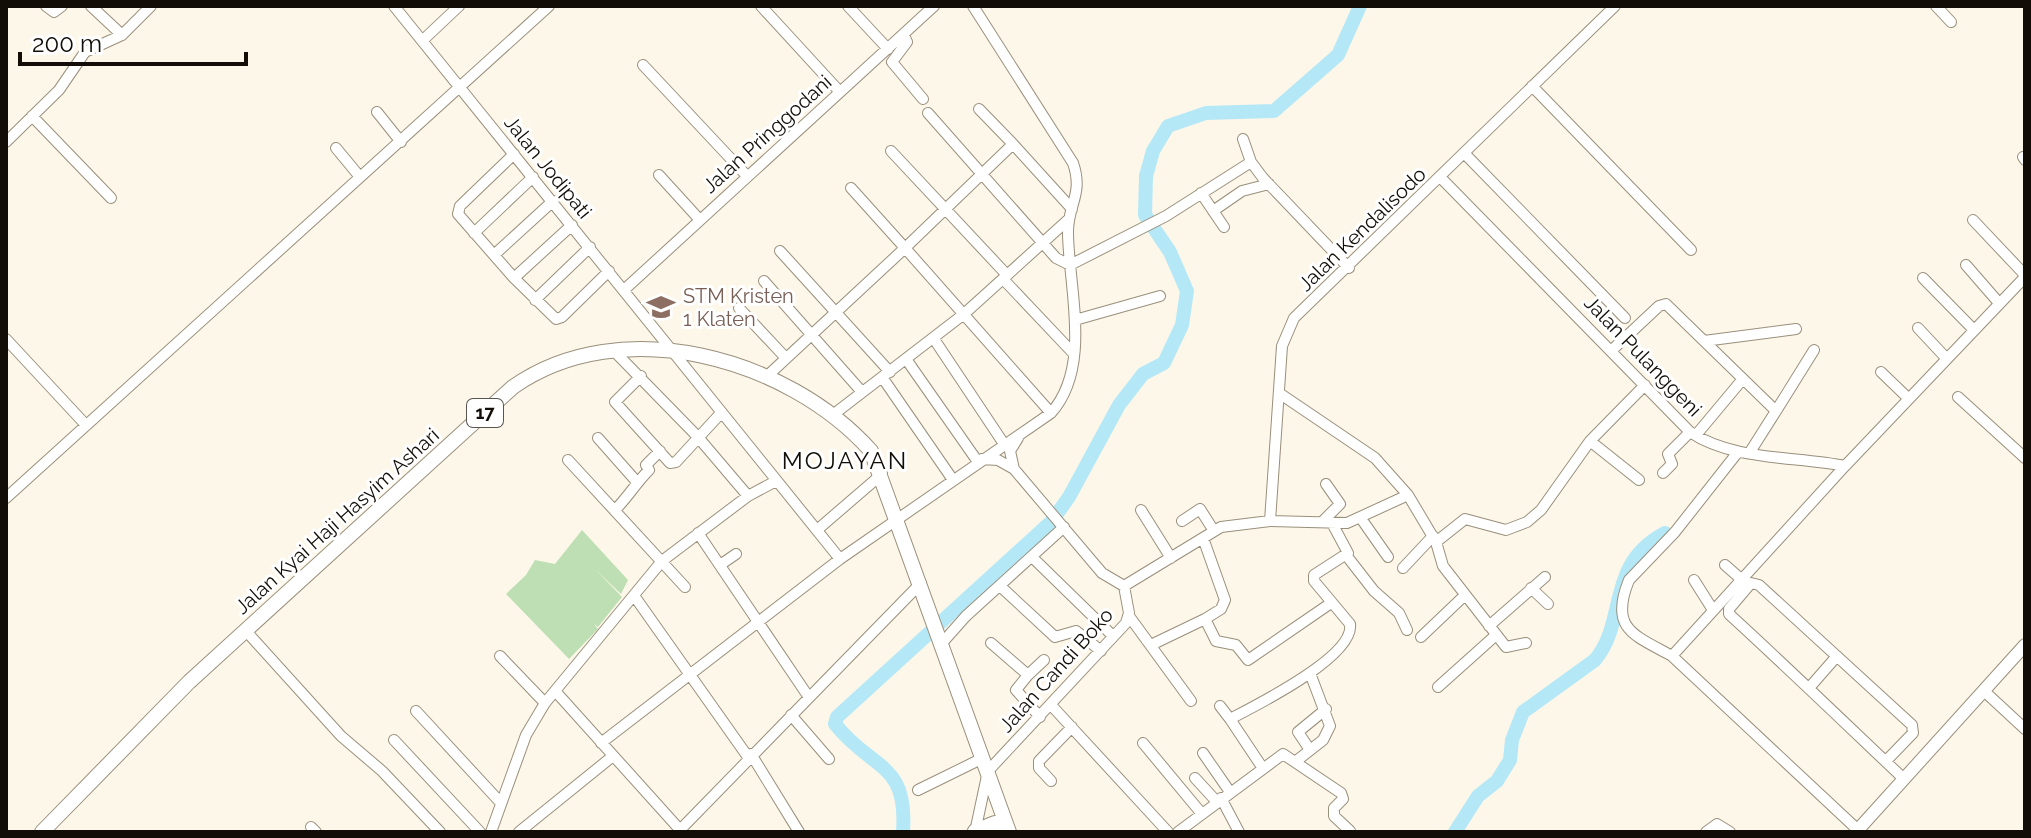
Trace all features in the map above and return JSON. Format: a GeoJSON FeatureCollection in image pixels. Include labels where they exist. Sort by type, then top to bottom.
{"type":"FeatureCollection","features":[{"type":"Feature","properties":{"kind":"highway","name":"Jalan Kyai Haji Hasyim Ashari"},"geometry":{"type":"LineString","coordinates":[[42,832],[156,713],[513,387],[558,362],[614,351],[673,352],[714,358],[765,378],[834,414],[871,451],[899,520],[986,764]]}},
{"type":"Feature","properties":{"kind":"highway","name":"17"},"geometry":{"type":"LineString","coordinates":[[986,764],[1008,832]]}},
{"type":"Feature","properties":{"kind":"highway"},"geometry":{"type":"LineString","coordinates":[[975,832],[995,823],[1008,832]]}},
{"type":"Feature","properties":{"kind":"main road"},"geometry":{"type":"LineString","coordinates":[[1857,831],[2025,645]]}},
{"type":"Feature","properties":{"kind":"street"},"geometry":{"type":"LineString","coordinates":[[46,6],[55,12],[62,6]]}},
{"type":"Feature","properties":{"kind":"street"},"geometry":{"type":"LineString","coordinates":[[91,6],[122,35]]}},
{"type":"Feature","properties":{"kind":"street"},"geometry":{"type":"LineString","coordinates":[[6,142],[59,90],[85,52],[122,35],[151,6]]}},
{"type":"Feature","properties":{"kind":"street","name":"Jalan Jodipati"},"geometry":{"type":"LineString","coordinates":[[394,6],[840,559]]}},
{"type":"Feature","properties":{"kind":"street"},"geometry":{"type":"LineString","coordinates":[[6,498],[549,6]]}},
{"type":"Feature","properties":{"kind":"street"},"geometry":{"type":"LineString","coordinates":[[761,6],[840,92]]}},
{"type":"Feature","properties":{"kind":"street"},"geometry":{"type":"LineString","coordinates":[[848,6],[888,49]]}},
{"type":"Feature","properties":{"kind":"street","name":"Jalan Pringgodani"},"geometry":{"type":"LineString","coordinates":[[625,289],[934,6]]}},
{"type":"Feature","properties":{"kind":"street"},"geometry":{"type":"LineString","coordinates":[[601,743],[840,559],[1051,413],[1068,387],[1075,320],[1070,265],[1071,214],[1079,182],[1073,163],[973,6]]}},
{"type":"Feature","properties":{"kind":"street","name":"Jalan Kendalisodo"},"geometry":{"type":"LineString","coordinates":[[1270,521],[1282,346],[1289,326],[1615,6]]}},
{"type":"Feature","properties":{"kind":"street"},"geometry":{"type":"LineString","coordinates":[[1936,6],[1951,22]]}},
{"type":"Feature","properties":{"kind":"street"},"geometry":{"type":"LineString","coordinates":[[422,41],[454,8]]}},
{"type":"Feature","properties":{"kind":"street"},"geometry":{"type":"LineString","coordinates":[[904,35],[907,42],[892,64],[923,99]]}},
{"type":"Feature","properties":{"kind":"street"},"geometry":{"type":"LineString","coordinates":[[643,65],[747,176]]}},
{"type":"Feature","properties":{"kind":"street"},"geometry":{"type":"LineString","coordinates":[[1532,86],[1691,250]]}},
{"type":"Feature","properties":{"kind":"street"},"geometry":{"type":"LineString","coordinates":[[979,109],[1013,144],[1071,214]]}},
{"type":"Feature","properties":{"kind":"street"},"geometry":{"type":"LineString","coordinates":[[377,112],[401,142]]}},
{"type":"Feature","properties":{"kind":"street"},"geometry":{"type":"LineString","coordinates":[[928,113],[1059,261],[1070,265],[1166,216],[1251,162]]}},
{"type":"Feature","properties":{"kind":"street"},"geometry":{"type":"LineString","coordinates":[[32,116],[111,198]]}},
{"type":"Feature","properties":{"kind":"street"},"geometry":{"type":"LineString","coordinates":[[1243,139],[1251,162],[1269,184],[1349,268]]}},
{"type":"Feature","properties":{"kind":"street"},"geometry":{"type":"LineString","coordinates":[[765,378],[836,309],[945,212],[1013,144]]}},
{"type":"Feature","properties":{"kind":"street"},"geometry":{"type":"LineString","coordinates":[[336,148],[360,177]]}},
{"type":"Feature","properties":{"kind":"street"},"geometry":{"type":"LineString","coordinates":[[891,151],[1073,353]]}},
{"type":"Feature","properties":{"kind":"street"},"geometry":{"type":"LineString","coordinates":[[514,154],[458,208],[458,214],[535,300],[559,319],[609,271]]}},
{"type":"Feature","properties":{"kind":"street"},"geometry":{"type":"LineString","coordinates":[[1465,154],[1625,318]]}},
{"type":"Feature","properties":{"kind":"street"},"geometry":{"type":"LineString","coordinates":[[659,175],[699,219]]}},
{"type":"Feature","properties":{"kind":"street"},"geometry":{"type":"LineString","coordinates":[[474,233],[533,177]]}},
{"type":"Feature","properties":{"kind":"street","name":"Jalan Pulanggeni"},"geometry":{"type":"LineString","coordinates":[[1441,178],[1693,434],[1746,452],[1845,466]]}},
{"type":"Feature","properties":{"kind":"street"},"geometry":{"type":"LineString","coordinates":[[1213,211],[1242,191],[1269,184]]}},
{"type":"Feature","properties":{"kind":"street"},"geometry":{"type":"LineString","coordinates":[[851,188],[1051,413]]}},
{"type":"Feature","properties":{"kind":"street"},"geometry":{"type":"LineString","coordinates":[[1201,193],[1224,227]]}},
{"type":"Feature","properties":{"kind":"street"},"geometry":{"type":"LineString","coordinates":[[494,255],[553,201]]}},
{"type":"Feature","properties":{"kind":"street"},"geometry":{"type":"LineString","coordinates":[[834,414],[964,314],[1071,214]]}},
{"type":"Feature","properties":{"kind":"street"},"geometry":{"type":"LineString","coordinates":[[1672,656],[1908,398],[2025,276],[1973,220]]}},
{"type":"Feature","properties":{"kind":"street"},"geometry":{"type":"LineString","coordinates":[[514,278],[572,225]]}},
{"type":"Feature","properties":{"kind":"street"},"geometry":{"type":"LineString","coordinates":[[535,300],[590,247]]}},
{"type":"Feature","properties":{"kind":"street"},"geometry":{"type":"LineString","coordinates":[[780,251],[836,309],[886,375],[953,480]]}},
{"type":"Feature","properties":{"kind":"street"},"geometry":{"type":"LineString","coordinates":[[1966,265],[1999,303]]}},
{"type":"Feature","properties":{"kind":"street"},"geometry":{"type":"LineString","coordinates":[[1923,278],[1973,329]]}},
{"type":"Feature","properties":{"kind":"street"},"geometry":{"type":"LineString","coordinates":[[764,281],[862,392]]}},
{"type":"Feature","properties":{"kind":"street"},"geometry":{"type":"LineString","coordinates":[[1075,320],[1160,296]]}},
{"type":"Feature","properties":{"kind":"street"},"geometry":{"type":"LineString","coordinates":[[1612,350],[1663,304],[1774,409]]}},
{"type":"Feature","properties":{"kind":"street"},"geometry":{"type":"LineString","coordinates":[[739,308],[785,357]]}},
{"type":"Feature","properties":{"kind":"street"},"geometry":{"type":"LineString","coordinates":[[1918,328],[1947,359]]}},
{"type":"Feature","properties":{"kind":"street"},"geometry":{"type":"LineString","coordinates":[[1704,341],[1796,329]]}},
{"type":"Feature","properties":{"kind":"street"},"geometry":{"type":"LineString","coordinates":[[6,339],[85,424]]}},
{"type":"Feature","properties":{"kind":"street"},"geometry":{"type":"LineString","coordinates":[[934,339],[1004,444]]}},
{"type":"Feature","properties":{"kind":"street"},"geometry":{"type":"LineString","coordinates":[[1814,350],[1746,452],[1629,580],[1622,620],[1627,630],[1672,656],[1857,831]]}},
{"type":"Feature","properties":{"kind":"street"},"geometry":{"type":"LineString","coordinates":[[614,351],[697,436],[748,496]]}},
{"type":"Feature","properties":{"kind":"street"},"geometry":{"type":"LineString","coordinates":[[906,359],[980,460]]}},
{"type":"Feature","properties":{"kind":"street"},"geometry":{"type":"LineString","coordinates":[[1881,372],[1908,398]]}},
{"type":"Feature","properties":{"kind":"street"},"geometry":{"type":"LineString","coordinates":[[641,376],[615,402],[674,463],[721,413]]}},
{"type":"Feature","properties":{"kind":"street"},"geometry":{"type":"LineString","coordinates":[[1663,473],[1672,464],[1668,454],[1693,434],[1742,380]]}},
{"type":"Feature","properties":{"kind":"street"},"geometry":{"type":"LineString","coordinates":[[1403,568],[1434,539],[1465,519],[1506,530],[1527,522],[1557,489],[1590,441],[1645,385]]}},
{"type":"Feature","properties":{"kind":"street"},"geometry":{"type":"LineString","coordinates":[[1279,393],[1375,458],[1408,495],[1434,539],[1443,566],[1463,597],[1506,647],[1526,643]]}},
{"type":"Feature","properties":{"kind":"street"},"geometry":{"type":"LineString","coordinates":[[1958,397],[2025,458]]}},
{"type":"Feature","properties":{"kind":"street"},"geometry":{"type":"LineString","coordinates":[[1014,469],[1010,451],[1023,432]]}},
{"type":"Feature","properties":{"kind":"street"},"geometry":{"type":"LineString","coordinates":[[598,438],[636,481]]}},
{"type":"Feature","properties":{"kind":"street"},"geometry":{"type":"LineString","coordinates":[[1590,441],[1639,480]]}},
{"type":"Feature","properties":{"kind":"street"},"geometry":{"type":"LineString","coordinates":[[615,510],[630,495],[636,481],[647,472],[646,465],[660,451]]}},
{"type":"Feature","properties":{"kind":"street"},"geometry":{"type":"LineString","coordinates":[[568,460],[685,587]]}},
{"type":"Feature","properties":{"kind":"street"},"geometry":{"type":"LineString","coordinates":[[980,460],[998,460],[1014,469],[1109,579],[1124,586]]}},
{"type":"Feature","properties":{"kind":"street"},"geometry":{"type":"LineString","coordinates":[[817,530],[882,474]]}},
{"type":"Feature","properties":{"kind":"street"},"geometry":{"type":"LineString","coordinates":[[491,832],[526,735],[545,703],[662,561],[748,496],[776,481]]}},
{"type":"Feature","properties":{"kind":"street"},"geometry":{"type":"LineString","coordinates":[[1326,484],[1340,504],[1328,523]]}},
{"type":"Feature","properties":{"kind":"street"},"geometry":{"type":"LineString","coordinates":[[1270,521],[1328,523],[1360,517],[1408,495]]}},
{"type":"Feature","properties":{"kind":"street"},"geometry":{"type":"LineString","coordinates":[[1182,521],[1200,509],[1214,531]]}},
{"type":"Feature","properties":{"kind":"street"},"geometry":{"type":"LineString","coordinates":[[1141,510],[1171,558]]}},
{"type":"Feature","properties":{"kind":"street"},"geometry":{"type":"LineString","coordinates":[[1360,517],[1388,557]]}},
{"type":"Feature","properties":{"kind":"street","name":"Jalan Candi Boko"},"geometry":{"type":"LineString","coordinates":[[986,764],[1040,717],[1129,616],[1124,586],[1234,522],[1270,521]]}},
{"type":"Feature","properties":{"kind":"street"},"geometry":{"type":"LineString","coordinates":[[1230,719],[1310,673],[1347,642],[1350,624],[1314,577],[1348,551],[1328,523]]}},
{"type":"Feature","properties":{"kind":"street"},"geometry":{"type":"LineString","coordinates":[[940,637],[1032,557],[1062,524]]}},
{"type":"Feature","properties":{"kind":"street"},"geometry":{"type":"LineString","coordinates":[[698,533],[808,696]]}},
{"type":"Feature","properties":{"kind":"street"},"geometry":{"type":"LineString","coordinates":[[1153,644],[1221,609],[1225,600],[1203,538]]}},
{"type":"Feature","properties":{"kind":"street"},"geometry":{"type":"LineString","coordinates":[[720,565],[736,554]]}},
{"type":"Feature","properties":{"kind":"street"},"geometry":{"type":"LineString","coordinates":[[1346,555],[1374,591],[1399,613],[1407,630]]}},
{"type":"Feature","properties":{"kind":"street"},"geometry":{"type":"LineString","coordinates":[[1032,557],[1113,636]]}},
{"type":"Feature","properties":{"kind":"street"},"geometry":{"type":"LineString","coordinates":[[1725,565],[1741,579]]}},
{"type":"Feature","properties":{"kind":"street"},"geometry":{"type":"LineString","coordinates":[[1438,687],[1545,577]]}},
{"type":"Feature","properties":{"kind":"street"},"geometry":{"type":"LineString","coordinates":[[1694,580],[1713,610]]}},
{"type":"Feature","properties":{"kind":"street"},"geometry":{"type":"LineString","coordinates":[[556,692],[680,831],[749,756],[921,583]]}},
{"type":"Feature","properties":{"kind":"street"},"geometry":{"type":"LineString","coordinates":[[1886,761],[1914,728],[1757,583],[1751,583],[1730,606],[1729,614],[1904,779]]}},
{"type":"Feature","properties":{"kind":"street"},"geometry":{"type":"LineString","coordinates":[[1000,586],[1055,637],[1076,631],[1101,651]]}},
{"type":"Feature","properties":{"kind":"street"},"geometry":{"type":"LineString","coordinates":[[1531,588],[1548,604]]}},
{"type":"Feature","properties":{"kind":"street"},"geometry":{"type":"LineString","coordinates":[[635,597],[749,756],[796,831]]}},
{"type":"Feature","properties":{"kind":"street"},"geometry":{"type":"LineString","coordinates":[[1421,637],[1463,597]]}},
{"type":"Feature","properties":{"kind":"street"},"geometry":{"type":"LineString","coordinates":[[1205,619],[1223,643],[1238,647],[1248,660],[1331,603]]}},
{"type":"Feature","properties":{"kind":"street"},"geometry":{"type":"LineString","coordinates":[[1129,616],[1153,644],[1186,694]]}},
{"type":"Feature","properties":{"kind":"street"},"geometry":{"type":"LineString","coordinates":[[246,631],[341,736],[382,771],[440,832]]}},
{"type":"Feature","properties":{"kind":"street"},"geometry":{"type":"LineString","coordinates":[[991,643],[1028,675]]}},
{"type":"Feature","properties":{"kind":"street"},"geometry":{"type":"LineString","coordinates":[[500,656],[545,703]]}},
{"type":"Feature","properties":{"kind":"street"},"geometry":{"type":"LineString","coordinates":[[1809,688],[1837,656]]}},
{"type":"Feature","properties":{"kind":"street"},"geometry":{"type":"LineString","coordinates":[[1040,717],[1017,691],[1044,660]]}},
{"type":"Feature","properties":{"kind":"street"},"geometry":{"type":"LineString","coordinates":[[1295,762],[1328,733],[1330,722],[1310,673]]}},
{"type":"Feature","properties":{"kind":"street"},"geometry":{"type":"LineString","coordinates":[[1984,691],[2025,729]]}},
{"type":"Feature","properties":{"kind":"street"},"geometry":{"type":"LineString","coordinates":[[1051,705],[1168,832]]}},
{"type":"Feature","properties":{"kind":"street"},"geometry":{"type":"LineString","coordinates":[[1220,706],[1262,767]]}},
{"type":"Feature","properties":{"kind":"street"},"geometry":{"type":"LineString","coordinates":[[1310,750],[1298,732],[1326,709]]}},
{"type":"Feature","properties":{"kind":"street"},"geometry":{"type":"LineString","coordinates":[[416,711],[500,802]]}},
{"type":"Feature","properties":{"kind":"street"},"geometry":{"type":"LineString","coordinates":[[791,715],[829,759]]}},
{"type":"Feature","properties":{"kind":"street"},"geometry":{"type":"LineString","coordinates":[[1051,781],[1039,768],[1039,761],[1072,727]]}},
{"type":"Feature","properties":{"kind":"street"},"geometry":{"type":"LineString","coordinates":[[394,740],[480,832]]}},
{"type":"Feature","properties":{"kind":"street"},"geometry":{"type":"LineString","coordinates":[[1143,743],[1202,814]]}},
{"type":"Feature","properties":{"kind":"street"},"geometry":{"type":"LineString","coordinates":[[1203,753],[1239,832]]}},
{"type":"Feature","properties":{"kind":"street"},"geometry":{"type":"LineString","coordinates":[[1178,832],[1278,755],[1295,762],[1343,796],[1334,808],[1334,816],[1350,831]]}},
{"type":"Feature","properties":{"kind":"street"},"geometry":{"type":"LineString","coordinates":[[519,832],[613,756]]}},
{"type":"Feature","properties":{"kind":"street"},"geometry":{"type":"LineString","coordinates":[[918,790],[986,764]]}},
{"type":"Feature","properties":{"kind":"street"},"geometry":{"type":"LineString","coordinates":[[975,832],[986,764]]}},
{"type":"Feature","properties":{"kind":"street"},"geometry":{"type":"LineString","coordinates":[[1195,778],[1223,797]]}},
{"type":"Feature","properties":{"kind":"street"},"geometry":{"type":"LineString","coordinates":[[1706,832],[1717,824],[1730,832]]}},
{"type":"Feature","properties":{"kind":"green space"},"geometry":{"type":"Polygon","coordinates":[[[582,530],[628,580],[621,594],[596,570],[622,597],[598,627],[594,624],[598,629],[569,659],[506,594],[526,575],[535,560],[555,564],[582,530]]]}},
{"type":"Feature","properties":{"kind":"waterway"},"geometry":{"type":"LineString","coordinates":[[903,832],[900,792],[893,779],[835,724],[837,717],[1051,522],[1069,497],[1119,405],[1143,374],[1164,363],[1182,325],[1187,291],[1170,252],[1145,215],[1146,176],[1153,151],[1168,126],[1206,113],[1274,111],[1338,55],[1360,6]]}},
{"type":"Feature","properties":{"kind":"waterway"},"geometry":{"type":"LineString","coordinates":[[1455,832],[1478,796],[1497,781],[1510,760],[1512,740],[1523,712],[1595,660],[1605,644],[1625,577],[1633,561],[1646,546],[1665,533]]}},
{"type":"Feature","properties":{"kind":"place","name":"STM Kristen 1 Klaten"},"geometry":{"type":"Point","coordinates":[661,307]}},
{"type":"Feature","properties":{"kind":"district","name":"MOJAYAN"},"geometry":{"type":"Point","coordinates":[845,461]}}]}
